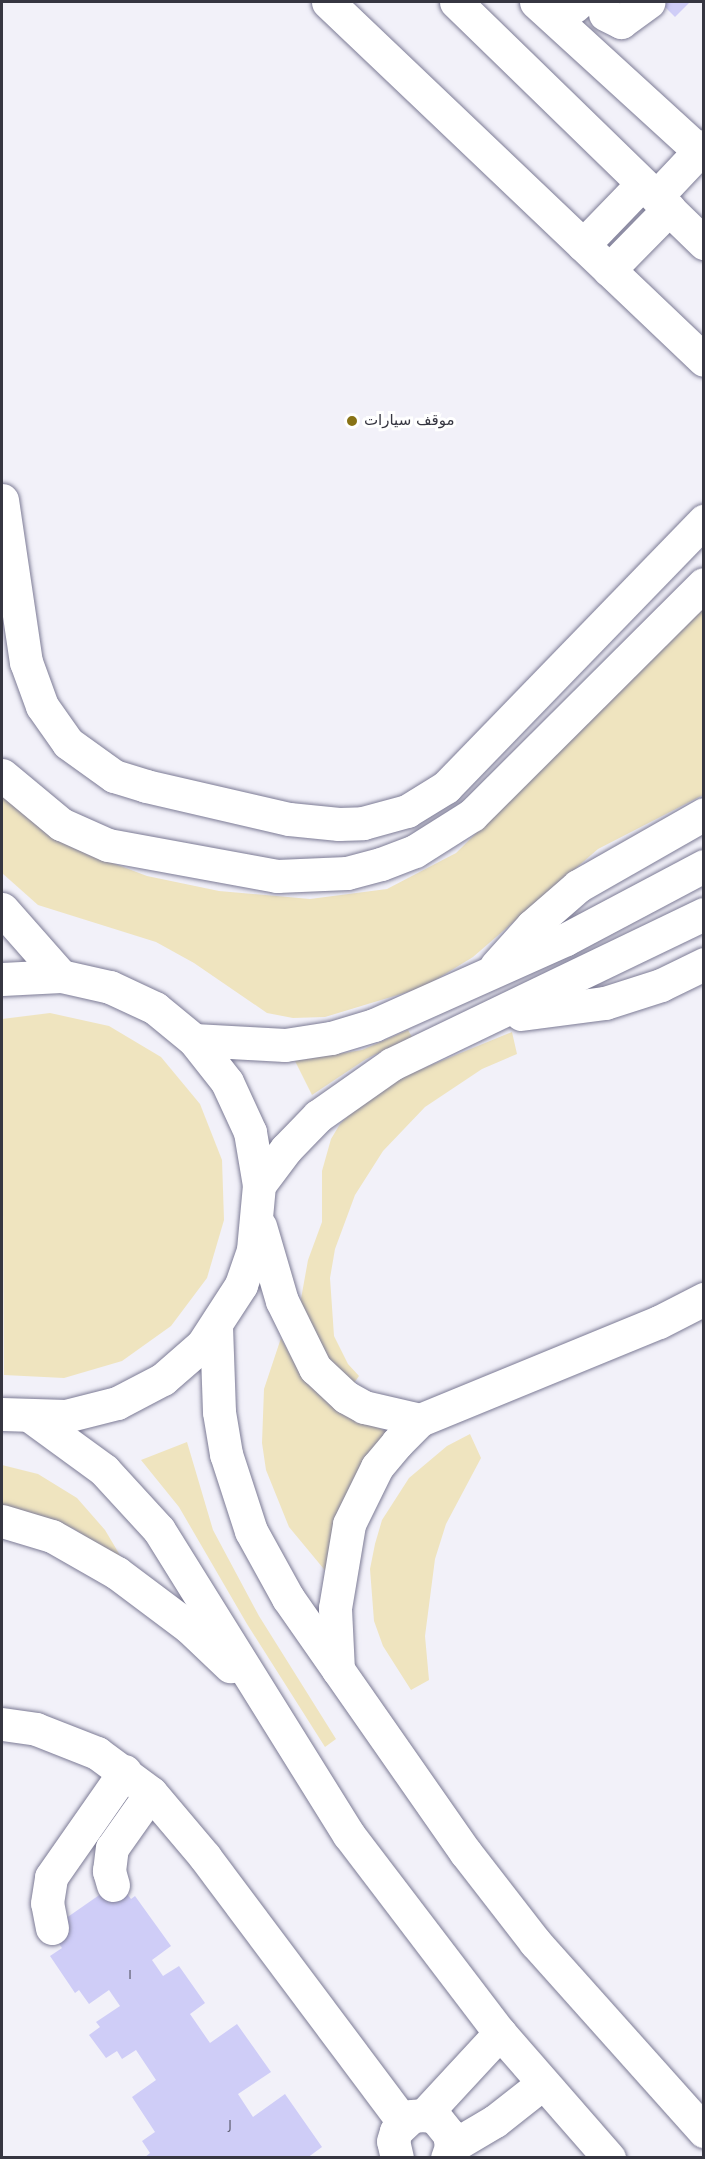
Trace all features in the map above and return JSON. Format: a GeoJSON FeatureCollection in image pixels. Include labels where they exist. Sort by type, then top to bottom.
{"type":"FeatureCollection","features":[{"type":"Feature","properties":{"kind":"street"},"geometry":{"type":"LineString","coordinates":[[456,2],[656,196],[701,235]]}},
{"type":"Feature","properties":{"kind":"street"},"geometry":{"type":"LineString","coordinates":[[536,2],[702,141]]}},
{"type":"Feature","properties":{"kind":"street"},"geometry":{"type":"LineString","coordinates":[[581,6],[621,22],[649,2]]}},
{"type":"Feature","properties":{"kind":"street"},"geometry":{"type":"LineString","coordinates":[[337,4],[704,360]]}},
{"type":"Feature","properties":{"kind":"street"},"geometry":{"type":"LineString","coordinates":[[581,6],[702,141]]}},
{"type":"Feature","properties":{"kind":"street"},"geometry":{"type":"LineString","coordinates":[[609,270],[656,196],[702,141]]}},
{"type":"Feature","properties":{"kind":"street"},"geometry":{"type":"LineString","coordinates":[[583,245],[656,196]]}},
{"type":"Feature","properties":{"kind":"street"},"geometry":{"type":"LineString","coordinates":[[2,500],[26,662],[42,706],[68,743],[114,776],[146,786],[290,819],[339,825],[363,823],[407,811],[446,787],[704,521]]}},
{"type":"Feature","properties":{"kind":"street"},"geometry":{"type":"LineString","coordinates":[[2,775],[61,824],[108,845],[277,876],[336,874],[381,864],[415,851],[472,815],[704,584]]}},
{"type":"Feature","properties":{"kind":"street"},"geometry":{"type":"LineString","coordinates":[[484,978],[532,926],[578,886],[704,814]]}},
{"type":"Feature","properties":{"kind":"street"},"geometry":{"type":"LineString","coordinates":[[194,1040],[285,1045],[331,1038],[374,1025],[484,978],[704,866]]}},
{"type":"Feature","properties":{"kind":"street"},"geometry":{"type":"LineString","coordinates":[[2,909],[61,976]]}},
{"type":"Feature","properties":{"kind":"street"},"geometry":{"type":"LineString","coordinates":[[259,1185],[294,1141],[353,1088],[392,1064],[498,1016],[704,914]]}},
{"type":"Feature","properties":{"kind":"street"},"geometry":{"type":"LineString","coordinates":[[498,1016],[605,1003],[661,985],[704,964]]}},
{"type":"Feature","properties":{"kind":"street"},"geometry":{"type":"LineString","coordinates":[[2,979],[61,976],[110,987],[155,1008],[194,1040],[227,1083],[250,1132],[259,1185],[258,1218],[241,1285],[202,1345],[163,1379],[117,1403],[66,1416],[16,1415]]}},
{"type":"Feature","properties":{"kind":"street"},"geometry":{"type":"LineString","coordinates":[[258,1218],[282,1301],[315,1368],[346,1397],[364,1407],[420,1420]]}},
{"type":"Feature","properties":{"kind":"street"},"geometry":{"type":"LineString","coordinates":[[339,1672],[335,1608],[349,1524],[377,1467],[420,1420],[659,1322],[704,1299]]}},
{"type":"Feature","properties":{"kind":"street"},"geometry":{"type":"LineString","coordinates":[[216,1326],[219,1412],[238,1496],[268,1565],[339,1672],[466,1852],[535,1942],[704,2131]]}},
{"type":"Feature","properties":{"kind":"street"},"geometry":{"type":"LineString","coordinates":[[16,1415],[69,1441],[137,1503],[179,1559],[260,1694],[349,1835],[500,2033],[542,2084],[609,2157]]}},
{"type":"Feature","properties":{"kind":"street"},"geometry":{"type":"LineString","coordinates":[[2,1521],[52,1536],[117,1573],[189,1627],[260,1694]]}},
{"type":"Feature","properties":{"kind":"street"},"geometry":{"type":"LineString","coordinates":[[2,1724],[67,1740],[124,1771],[151,1793],[205,1857],[413,2118],[444,2124],[449,2152],[495,2121],[542,2084]]}},
{"type":"Feature","properties":{"kind":"street"},"geometry":{"type":"LineString","coordinates":[[52,1928],[46,1903],[51,1877],[124,1771]]}},
{"type":"Feature","properties":{"kind":"street"},"geometry":{"type":"LineString","coordinates":[[113,1885],[109,1871],[112,1848],[151,1793]]}},
{"type":"Feature","properties":{"kind":"street"},"geometry":{"type":"LineString","coordinates":[[397,2157],[393,2141],[413,2118],[500,2033]]}},
{"type":"Feature","properties":{"kind":"shaded area"},"geometry":{"type":"Polygon","coordinates":[[[2,2],[703,2],[703,2157],[2,2157],[2,2]]]}},
{"type":"Feature","properties":{"kind":"shaded area"},"geometry":{"type":"Polygon","coordinates":[[[703,608],[703,795],[598,849],[473,957],[424,987],[325,1017],[293,1018],[267,1013],[194,963],[156,942],[38,905],[2,873],[2,788],[73,848],[147,876],[219,891],[310,899],[387,889],[456,853],[703,608]]]}},
{"type":"Feature","properties":{"kind":"shaded area"},"geometry":{"type":"Polygon","coordinates":[[[50,1013],[109,1026],[161,1057],[200,1104],[222,1160],[224,1220],[207,1278],[171,1326],[122,1361],[64,1378],[4,1375],[2,1019],[50,1013]]]}},
{"type":"Feature","properties":{"kind":"shaded area"},"geometry":{"type":"Polygon","coordinates":[[[408,1030],[412,1037],[366,1059],[312,1095],[295,1061],[362,1050],[408,1030]]]}},
{"type":"Feature","properties":{"kind":"shaded area"},"geometry":{"type":"Polygon","coordinates":[[[512,1032],[517,1054],[482,1069],[425,1107],[383,1151],[355,1195],[335,1249],[330,1278],[334,1336],[348,1364],[359,1376],[349,1390],[303,1319],[301,1299],[308,1260],[322,1222],[322,1171],[331,1139],[340,1124],[365,1099],[402,1077],[512,1032]]]}},
{"type":"Feature","properties":{"kind":"shaded area"},"geometry":{"type":"Polygon","coordinates":[[[281,1338],[294,1362],[350,1416],[393,1434],[328,1574],[289,1527],[266,1470],[262,1443],[264,1389],[281,1338]]]}},
{"type":"Feature","properties":{"kind":"shaded area"},"geometry":{"type":"Polygon","coordinates":[[[470,1434],[481,1458],[446,1524],[435,1559],[425,1636],[429,1680],[411,1690],[383,1646],[374,1621],[370,1569],[375,1544],[382,1520],[409,1478],[447,1446],[470,1434]]]}},
{"type":"Feature","properties":{"kind":"shaded area"},"geometry":{"type":"Polygon","coordinates":[[[187,1442],[213,1530],[259,1616],[336,1739],[325,1747],[247,1624],[179,1507],[141,1460],[187,1442]]]}},
{"type":"Feature","properties":{"kind":"shaded area"},"geometry":{"type":"Polygon","coordinates":[[[2,1465],[38,1474],[77,1498],[105,1530],[124,1562],[74,1529],[45,1518],[2,1509],[2,1465]]]}},
{"type":"Feature","properties":{"kind":"building"},"geometry":{"type":"Polygon","coordinates":[[[660,2],[690,2],[675,17],[660,2]]]}},
{"type":"Feature","properties":{"kind":"building"},"geometry":{"type":"Polygon","coordinates":[[[118,1882],[131,1899],[135,1896],[171,1946],[152,1960],[163,1976],[179,1966],[205,2003],[190,2014],[210,2043],[237,2024],[271,2072],[238,2094],[253,2117],[285,2094],[322,2147],[307,2158],[144,2158],[150,2153],[142,2141],[155,2132],[132,2097],[156,2080],[136,2050],[122,2059],[117,2051],[106,2058],[89,2035],[100,2027],[96,2022],[120,2006],[109,1990],[89,2004],[79,1990],[75,1993],[50,1956],[62,1948],[49,1930],[118,1882]]]}},
{"type":"Feature","properties":{"kind":"place","name":"موقف سيارات"},"geometry":{"type":"Point","coordinates":[352,421]}}]}
